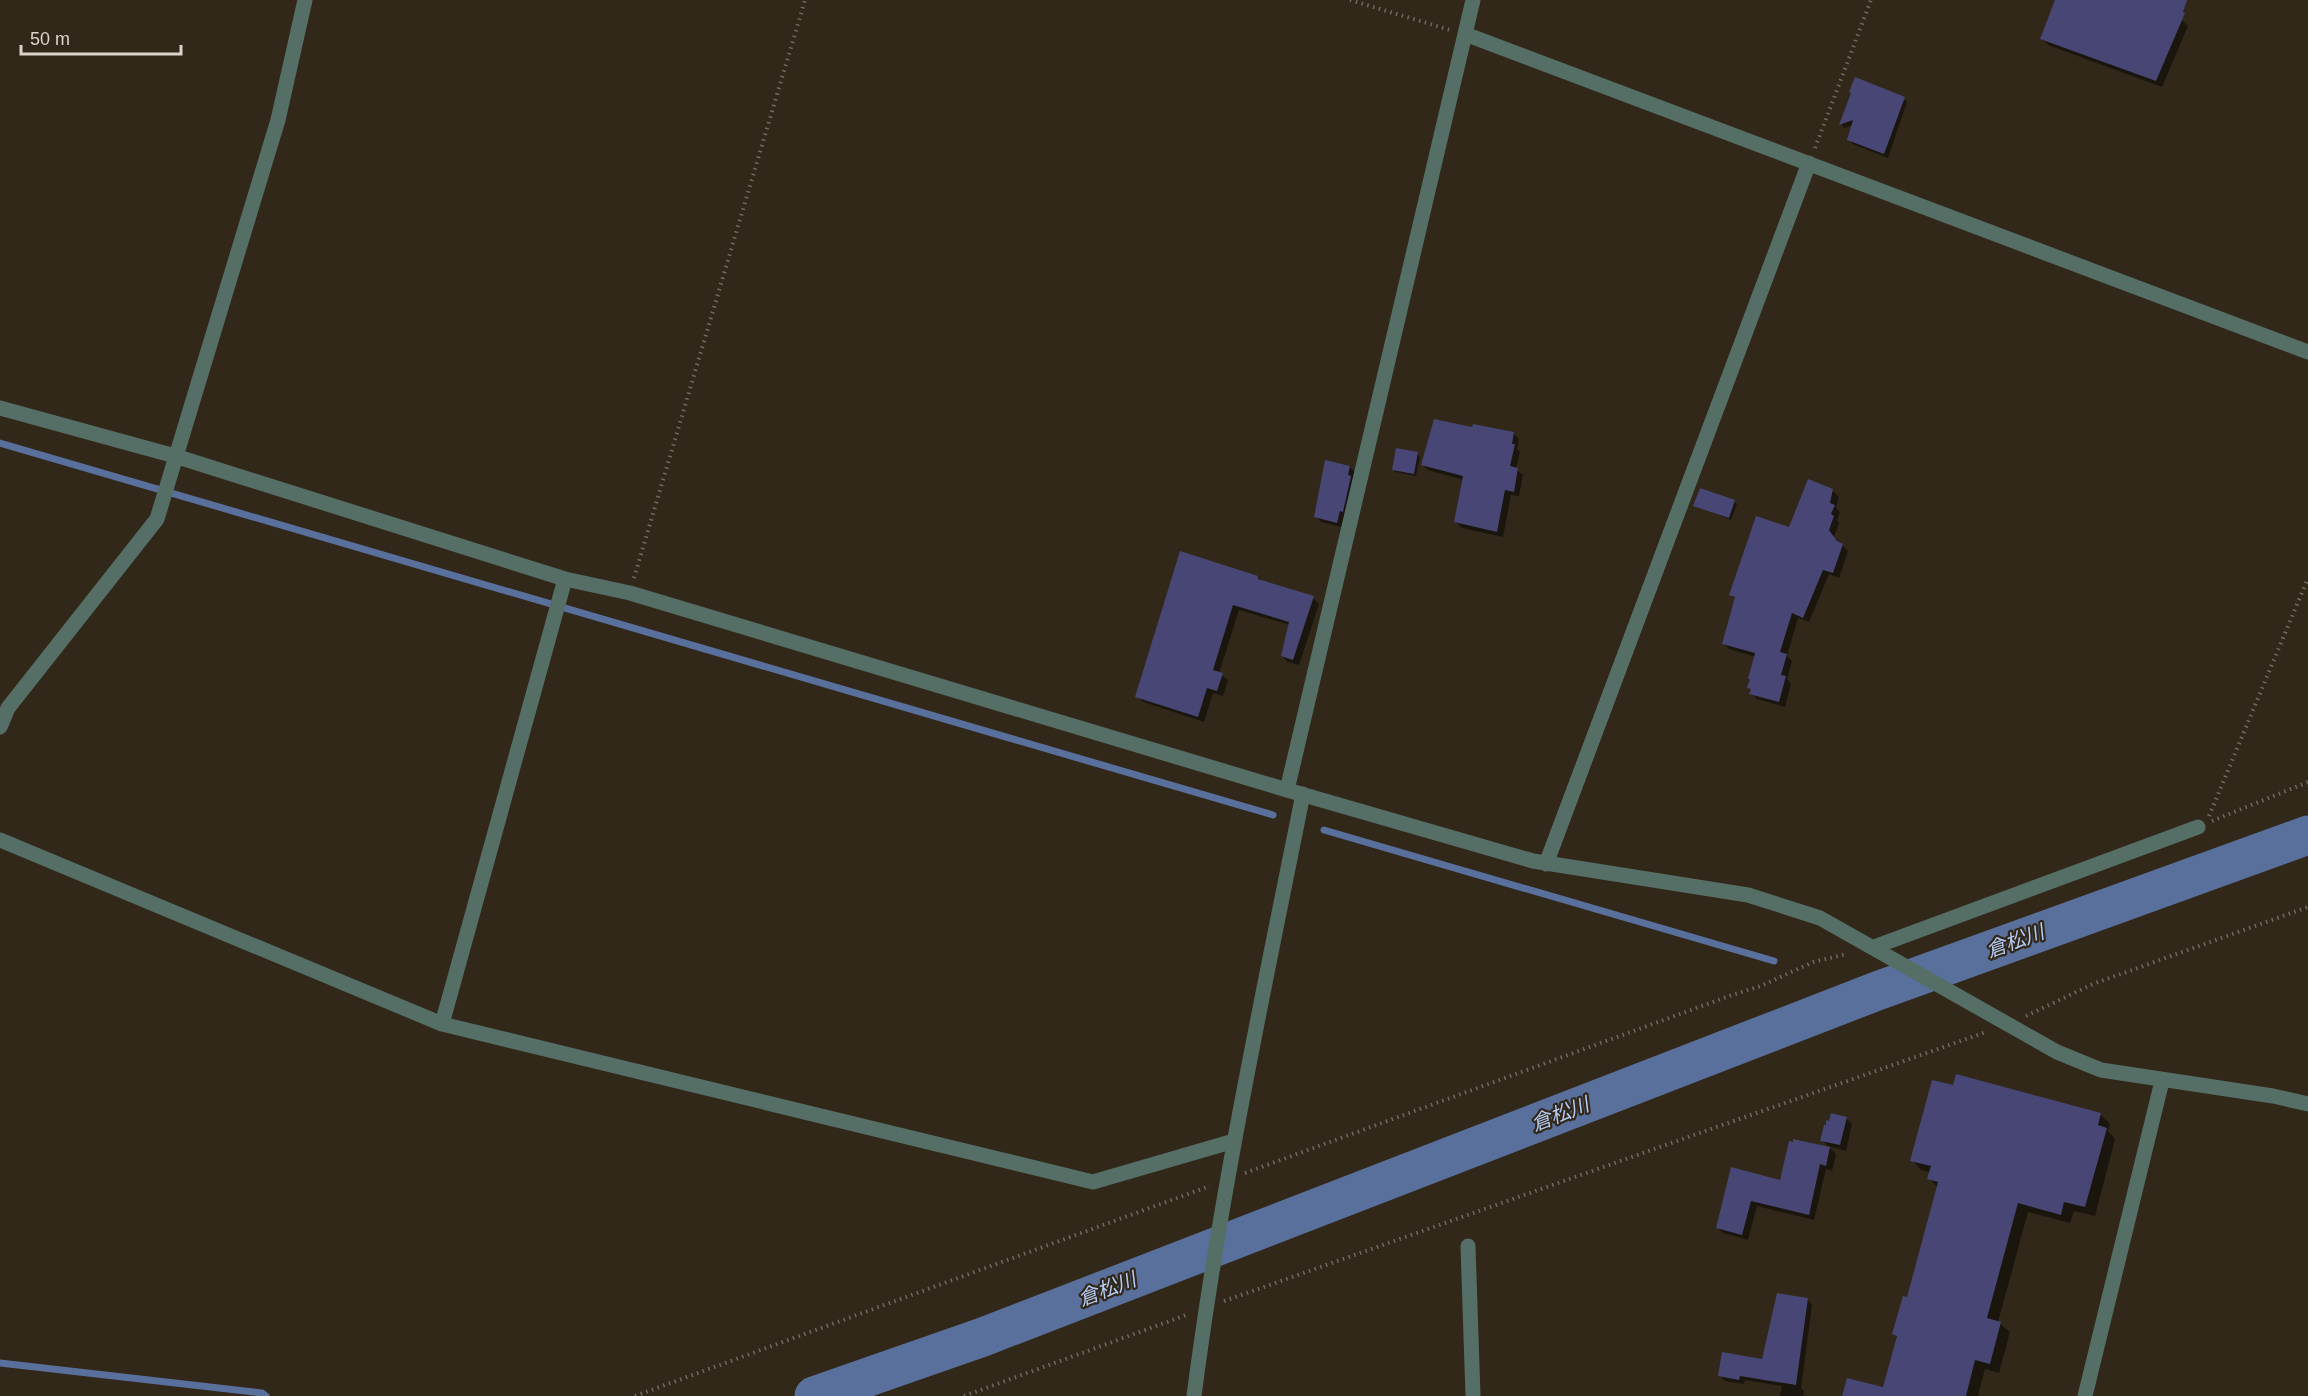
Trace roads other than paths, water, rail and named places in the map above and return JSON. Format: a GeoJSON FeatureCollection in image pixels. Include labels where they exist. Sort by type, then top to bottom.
{"type":"FeatureCollection","features":[{"type":"Feature","properties":{"kind":"street"},"geometry":{"type":"LineString","coordinates":[[0,727],[8,708],[157,519],[278,120],[305,0]]}},
{"type":"Feature","properties":{"kind":"street"},"geometry":{"type":"LineString","coordinates":[[1287,790],[1473,0]]}},
{"type":"Feature","properties":{"kind":"street"},"geometry":{"type":"LineString","coordinates":[[1466,34],[2308,352]]}},
{"type":"Feature","properties":{"kind":"street"},"geometry":{"type":"LineString","coordinates":[[1546,864],[1809,163]]}},
{"type":"Feature","properties":{"kind":"street"},"geometry":{"type":"LineString","coordinates":[[0,408],[175,456],[563,585],[630,593],[1287,790],[1546,864],[1748,895],[1820,918],[2057,1052],[2101,1070],[2273,1096],[2308,1104]]}},
{"type":"Feature","properties":{"kind":"street"},"geometry":{"type":"LineString","coordinates":[[442,1024],[563,585]]}},
{"type":"Feature","properties":{"kind":"street"},"geometry":{"type":"LineString","coordinates":[[1194,1396],[1227,1179],[1304,794]]}},
{"type":"Feature","properties":{"kind":"street"},"geometry":{"type":"LineString","coordinates":[[1874,947],[2198,827]]}},
{"type":"Feature","properties":{"kind":"street"},"geometry":{"type":"LineString","coordinates":[[0,840],[442,1024],[1093,1182],[1234,1141]]}},
{"type":"Feature","properties":{"kind":"street"},"geometry":{"type":"LineString","coordinates":[[2085,1396],[2162,1081]]}},
{"type":"Feature","properties":{"kind":"street"},"geometry":{"type":"LineString","coordinates":[[1468,1246],[1473,1396]]}},
{"type":"Feature","properties":{"kind":"waterway"},"geometry":{"type":"LineString","coordinates":[[0,443],[1273,815]]}},
{"type":"Feature","properties":{"kind":"waterway"},"geometry":{"type":"LineString","coordinates":[[1324,830],[1774,961]]}},
{"type":"Feature","properties":{"kind":"waterway","name":"倉松川"},"geometry":{"type":"LineString","coordinates":[[814,1396],[983,1337],[1877,991],[2308,835]]}},
{"type":"Feature","properties":{"kind":"waterway"},"geometry":{"type":"LineString","coordinates":[[0,1363],[262,1393],[266,1396]]}}]}
